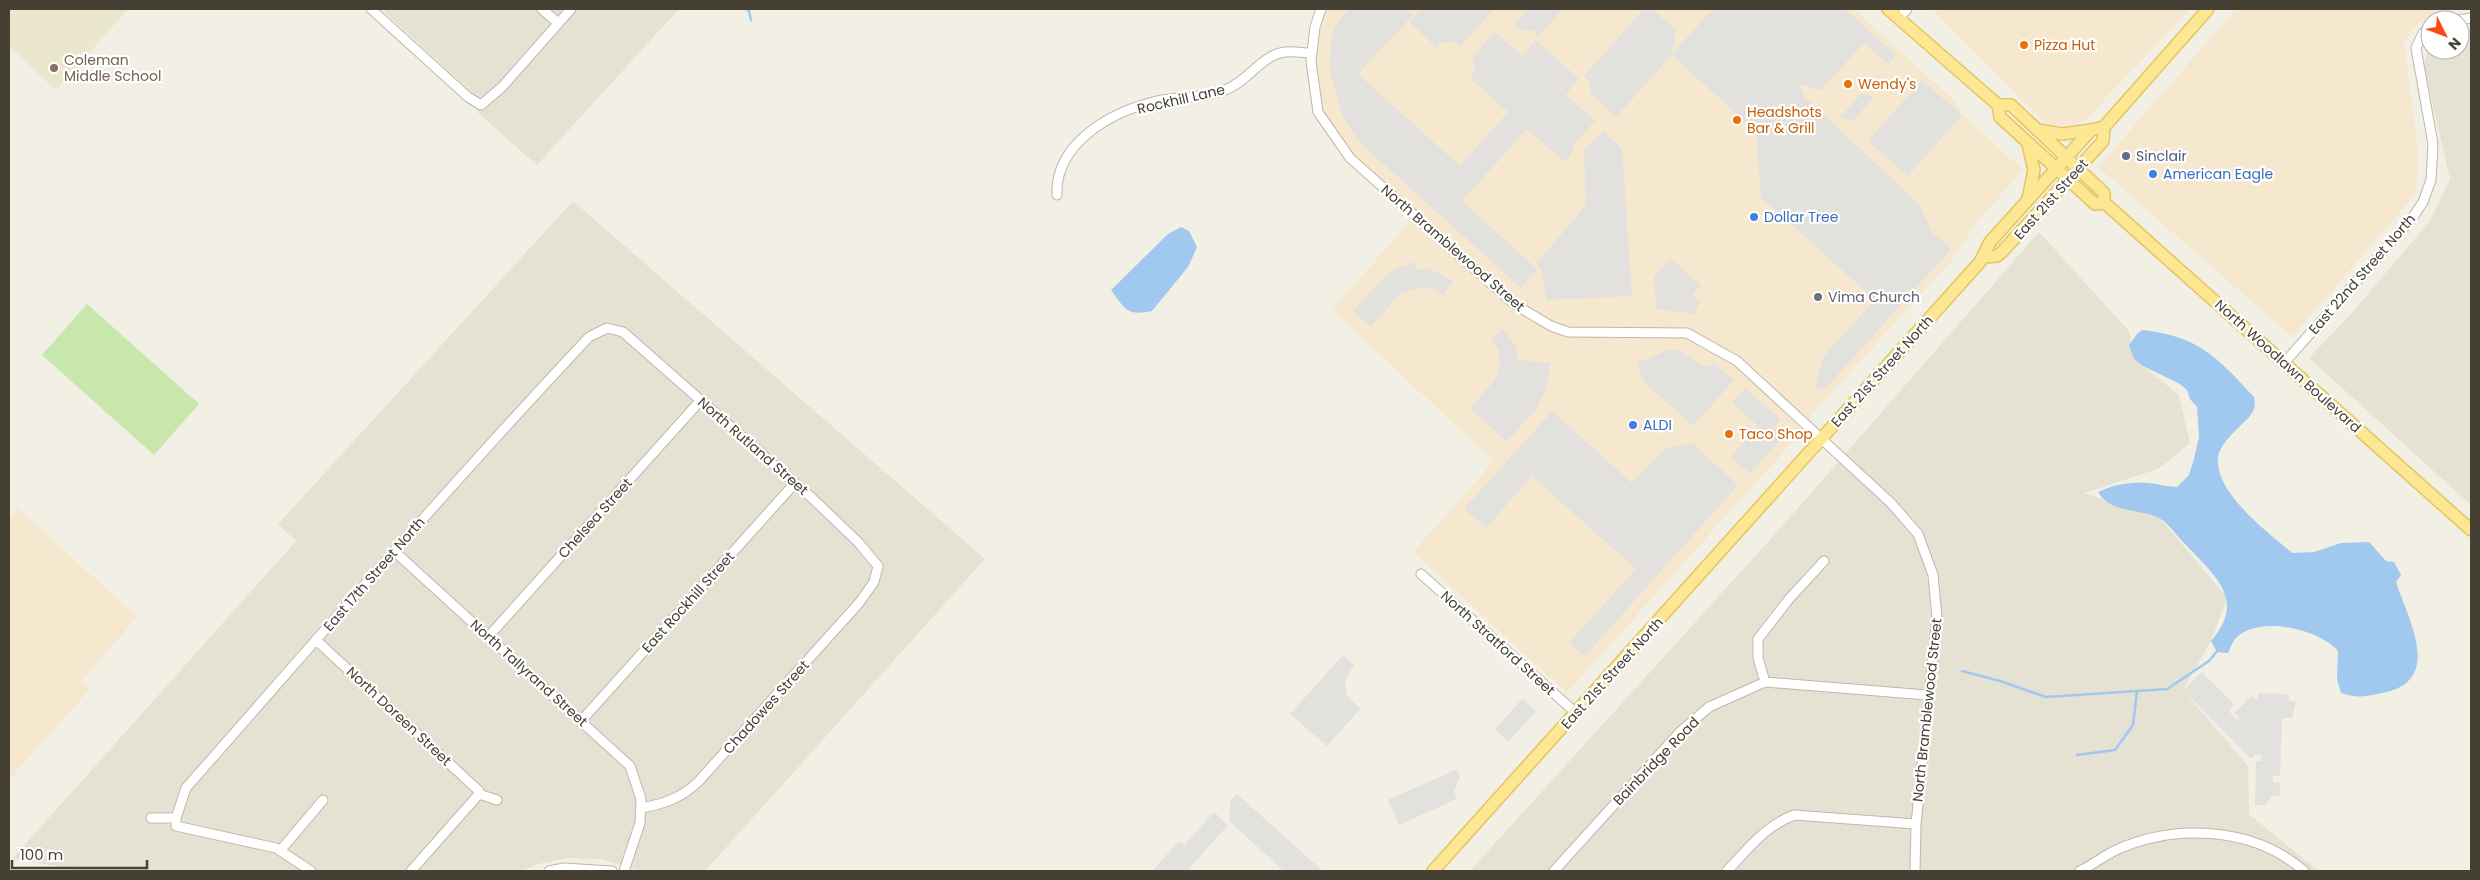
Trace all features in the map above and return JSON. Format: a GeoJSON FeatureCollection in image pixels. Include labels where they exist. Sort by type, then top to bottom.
{"type":"FeatureCollection","features":[{"type":"Feature","properties":{"kind":"main road","name":"North Woodlawn Boulevard"},"geometry":{"type":"LineString","coordinates":[[1888,9],[1998,105],[2000,117],[2068,180],[2095,204],[2104,203],[2471,530]]}},
{"type":"Feature","properties":{"kind":"main road"},"geometry":{"type":"LineString","coordinates":[[2037,129],[2062,134],[2104,127],[2208,9]]}},
{"type":"Feature","properties":{"kind":"main road","name":"North Woodlawn Boulevard"},"geometry":{"type":"LineString","coordinates":[[1998,105],[2011,105],[2037,129],[2104,193],[2104,203]]}},
{"type":"Feature","properties":{"kind":"main road","name":"East 21st Street"},"geometry":{"type":"LineString","coordinates":[[1983,257],[1997,256],[2002,252],[2103,141],[2104,127]]}},
{"type":"Feature","properties":{"kind":"main road","name":"East 21st Street North"},"geometry":{"type":"LineString","coordinates":[[1433,871],[1983,257],[1990,242],[2090,130]]}},
{"type":"Feature","properties":{"kind":"main road"},"geometry":{"type":"LineString","coordinates":[[2028,144],[2034,170],[2028,200]]}},
{"type":"Feature","properties":{"kind":"street"},"geometry":{"type":"LineString","coordinates":[[371,9],[473,101],[482,105],[502,88],[571,9]]}},
{"type":"Feature","properties":{"kind":"street"},"geometry":{"type":"LineString","coordinates":[[542,9],[558,23]]}},
{"type":"Feature","properties":{"kind":"street","name":"North Bramblewood Street"},"geometry":{"type":"LineString","coordinates":[[1320,9],[1311,62],[1318,112],[1350,158],[1514,304],[1551,326],[1568,332],[1687,333],[1737,361],[1820,440],[1891,503],[1918,534],[1933,575],[1937,617],[1916,824],[1915,871]]}},
{"type":"Feature","properties":{"kind":"street"},"geometry":{"type":"LineString","coordinates":[[1899,18],[1907,9]]}},
{"type":"Feature","properties":{"kind":"street","name":"East 22nd Street North"},"geometry":{"type":"LineString","coordinates":[[2284,362],[2411,220],[2423,202],[2432,180],[2433,144],[2416,48],[2420,41]]}},
{"type":"Feature","properties":{"kind":"street","name":"Rockhill Lane"},"geometry":{"type":"LineString","coordinates":[[1057,195],[1058,177],[1066,155],[1101,124],[1151,102],[1224,91],[1239,84],[1265,61],[1285,52],[1312,53]]}},
{"type":"Feature","properties":{"kind":"street","name":"North Rutland Street"},"geometry":{"type":"LineString","coordinates":[[607,328],[623,332],[795,483],[858,542],[878,566],[874,582]]}},
{"type":"Feature","properties":{"kind":"street","name":"East 17th Street North"},"geometry":{"type":"LineString","coordinates":[[176,818],[186,788],[394,551],[500,432],[589,337],[607,328]]}},
{"type":"Feature","properties":{"kind":"street","name":"Chelsea Street"},"geometry":{"type":"LineString","coordinates":[[489,636],[700,401]]}},
{"type":"Feature","properties":{"kind":"street","name":"East Rockhill Street"},"geometry":{"type":"LineString","coordinates":[[581,721],[795,483]]}},
{"type":"Feature","properties":{"kind":"street","name":"North Tallyrand Street"},"geometry":{"type":"LineString","coordinates":[[394,551],[630,766],[642,798],[640,823],[624,871]]}},
{"type":"Feature","properties":{"kind":"street"},"geometry":{"type":"LineString","coordinates":[[1764,682],[1758,658],[1758,639],[1789,599],[1824,561]]}},
{"type":"Feature","properties":{"kind":"street","name":"North Stratford Street"},"geometry":{"type":"LineString","coordinates":[[1421,574],[1576,713]]}},
{"type":"Feature","properties":{"kind":"street","name":"Chadowes Street"},"geometry":{"type":"LineString","coordinates":[[641,808],[665,803],[686,793],[859,603],[874,582]]}},
{"type":"Feature","properties":{"kind":"street","name":"North Doreen Street"},"geometry":{"type":"LineString","coordinates":[[316,640],[479,791],[479,794]]}},
{"type":"Feature","properties":{"kind":"street","name":"Bainbridge Road"},"geometry":{"type":"LineString","coordinates":[[1554,871],[1680,732],[1709,707],[1764,682],[1928,695]]}},
{"type":"Feature","properties":{"kind":"street"},"geometry":{"type":"LineString","coordinates":[[411,871],[479,794],[497,800]]}},
{"type":"Feature","properties":{"kind":"street"},"geometry":{"type":"LineString","coordinates":[[280,851],[322,800]]}},
{"type":"Feature","properties":{"kind":"street"},"geometry":{"type":"LineString","coordinates":[[1727,871],[1762,833],[1778,822],[1794,815],[1916,824]]}},
{"type":"Feature","properties":{"kind":"street"},"geometry":{"type":"LineString","coordinates":[[151,818],[176,818],[176,826],[276,848],[311,871]]}},
{"type":"Feature","properties":{"kind":"street"},"geometry":{"type":"LineString","coordinates":[[2080,871],[2116,850],[2152,837],[2188,833],[2231,836],[2267,846],[2290,858],[2304,871]]}},
{"type":"Feature","properties":{"kind":"street"},"geometry":{"type":"LineString","coordinates":[[549,871],[564,868],[612,871]]}},
{"type":"Feature","properties":{"kind":"shaded area","name":"Coleman Middle School"},"geometry":{"type":"Polygon","coordinates":[[[9,9],[128,9],[56,90],[9,46],[9,9]]]}},
{"type":"Feature","properties":{"kind":"shaded area"},"geometry":{"type":"Polygon","coordinates":[[[381,9],[679,9],[537,165],[479,114],[474,94],[381,9]]]}},
{"type":"Feature","properties":{"kind":"shaded area"},"geometry":{"type":"Polygon","coordinates":[[[1326,9],[1854,9],[1954,100],[1963,115],[2023,170],[1975,224],[1954,258],[1816,410],[1797,437],[1567,693],[1413,552],[1494,461],[1332,310],[1415,216],[1350,158],[1318,112],[1312,53],[1326,9]]]}},
{"type":"Feature","properties":{"kind":"shaded area"},"geometry":{"type":"Polygon","coordinates":[[[1348,9],[1406,9],[1413,15],[1358,74],[1460,166],[1508,112],[1471,79],[1475,66],[1472,57],[1495,32],[1595,121],[1574,145],[1569,158],[1564,161],[1527,129],[1462,201],[1537,269],[1521,288],[1369,151],[1355,136],[1343,116],[1330,73],[1330,51],[1334,28],[1348,9]]]}},
{"type":"Feature","properties":{"kind":"shaded area"},"geometry":{"type":"Polygon","coordinates":[[[1420,9],[1494,9],[1460,46],[1455,41],[1442,43],[1437,48],[1409,22],[1420,9]]]}},
{"type":"Feature","properties":{"kind":"shaded area"},"geometry":{"type":"Polygon","coordinates":[[[1528,9],[1563,9],[1538,36],[1534,31],[1519,29],[1514,24],[1528,9]]]}},
{"type":"Feature","properties":{"kind":"shaded area"},"geometry":{"type":"Polygon","coordinates":[[[1644,9],[1652,9],[1676,30],[1672,54],[1713,9],[1845,9],[1896,55],[1888,64],[1864,43],[1821,90],[1799,84],[1806,98],[1919,204],[1932,232],[1951,249],[1825,389],[1815,387],[1823,357],[1875,300],[1761,197],[1756,132],[1672,55],[1616,117],[1591,94],[1588,80],[1584,76],[1644,9]]]}},
{"type":"Feature","properties":{"kind":"shaded area"},"geometry":{"type":"Polygon","coordinates":[[[1931,9],[2190,9],[2086,119],[2074,124],[2048,125],[1931,9]]]}},
{"type":"Feature","properties":{"kind":"shaded area"},"geometry":{"type":"Polygon","coordinates":[[[2236,9],[2457,9],[2420,10],[2420,22],[2404,42],[2419,158],[2415,195],[2292,337],[2098,167],[2236,9]]]}},
{"type":"Feature","properties":{"kind":"shaded area"},"geometry":{"type":"Polygon","coordinates":[[[2470,28],[2471,505],[2309,358],[2349,316],[2430,221],[2450,179],[2424,67],[2425,60],[2470,60],[2470,28]]]}},
{"type":"Feature","properties":{"kind":"shaded area"},"geometry":{"type":"Polygon","coordinates":[[[1536,40],[1579,79],[1566,94],[1522,56],[1536,40]]]}},
{"type":"Feature","properties":{"kind":"shaded area"},"geometry":{"type":"Polygon","coordinates":[[[1922,80],[1962,115],[1908,176],[1868,141],[1922,80]]]}},
{"type":"Feature","properties":{"kind":"shaded area"},"geometry":{"type":"Polygon","coordinates":[[[1861,94],[1874,97],[1853,121],[1840,117],[1861,94]]]}},
{"type":"Feature","properties":{"kind":"shaded area"},"geometry":{"type":"Polygon","coordinates":[[[1603,131],[1622,149],[1632,296],[1546,300],[1541,268],[1536,264],[1586,205],[1584,151],[1603,131]]]}},
{"type":"Feature","properties":{"kind":"shaded area"},"geometry":{"type":"Polygon","coordinates":[[[573,201],[985,559],[705,871],[642,871],[600,859],[568,858],[538,864],[521,871],[79,871],[13,858],[296,541],[278,524],[573,201]]]}},
{"type":"Feature","properties":{"kind":"shaded area"},"geometry":{"type":"Polygon","coordinates":[[[2039,232],[2129,331],[2134,359],[2179,395],[2190,443],[2158,469],[2084,493],[2160,518],[2227,598],[2211,641],[2183,690],[2248,766],[2249,814],[2318,871],[1470,871],[1784,524],[2039,232]]]}},
{"type":"Feature","properties":{"kind":"shaded area"},"geometry":{"type":"Polygon","coordinates":[[[1670,258],[1701,285],[1694,292],[1693,297],[1700,300],[1695,314],[1656,309],[1654,276],[1670,258]]]}},
{"type":"Feature","properties":{"kind":"shaded area"},"geometry":{"type":"Polygon","coordinates":[[[1415,262],[1417,270],[1429,268],[1453,281],[1443,295],[1434,289],[1420,288],[1401,293],[1371,327],[1353,311],[1385,276],[1396,269],[1415,262]]]}},
{"type":"Feature","properties":{"kind":"shaded area"},"geometry":{"type":"Polygon","coordinates":[[[1503,328],[1517,348],[1517,360],[1550,363],[1546,389],[1536,409],[1507,442],[1470,408],[1494,381],[1499,370],[1498,348],[1491,341],[1503,328]]]}},
{"type":"Feature","properties":{"kind":"shaded area"},"geometry":{"type":"Polygon","coordinates":[[[1668,350],[1678,350],[1708,368],[1714,363],[1734,380],[1693,426],[1644,382],[1637,363],[1668,350]]]}},
{"type":"Feature","properties":{"kind":"shaded area"},"geometry":{"type":"Polygon","coordinates":[[[1745,388],[1781,420],[1774,427],[1784,436],[1750,474],[1731,457],[1758,426],[1732,403],[1745,388]]]}},
{"type":"Feature","properties":{"kind":"shaded area"},"geometry":{"type":"Polygon","coordinates":[[[1552,411],[1632,483],[1666,448],[1692,443],[1738,485],[1585,656],[1569,643],[1636,569],[1532,476],[1486,528],[1464,509],[1552,411]]]}},
{"type":"Feature","properties":{"kind":"shaded area"},"geometry":{"type":"Polygon","coordinates":[[[18,508],[137,617],[81,682],[89,690],[9,780],[9,519],[18,508]]]}},
{"type":"Feature","properties":{"kind":"shaded area"},"geometry":{"type":"Polygon","coordinates":[[[1343,655],[1354,665],[1345,680],[1346,694],[1360,709],[1327,746],[1290,714],[1343,655]]]}},
{"type":"Feature","properties":{"kind":"shaded area"},"geometry":{"type":"Polygon","coordinates":[[[2202,672],[2234,704],[2229,711],[2237,721],[2239,718],[2234,713],[2251,696],[2257,700],[2258,693],[2289,694],[2289,700],[2296,702],[2292,718],[2282,718],[2280,776],[2273,776],[2273,782],[2280,783],[2280,796],[2272,796],[2265,805],[2255,805],[2256,761],[2261,761],[2262,755],[2255,755],[2251,759],[2183,690],[2202,672]]]}},
{"type":"Feature","properties":{"kind":"shaded area"},"geometry":{"type":"Polygon","coordinates":[[[1522,699],[1536,711],[1508,742],[1495,729],[1522,699]]]}},
{"type":"Feature","properties":{"kind":"shaded area"},"geometry":{"type":"Polygon","coordinates":[[[1457,769],[1460,777],[1454,791],[1457,799],[1399,825],[1388,800],[1457,769]]]}},
{"type":"Feature","properties":{"kind":"shaded area"},"geometry":{"type":"Polygon","coordinates":[[[1237,794],[1323,871],[1284,871],[1229,821],[1231,800],[1237,794]]]}},
{"type":"Feature","properties":{"kind":"shaded area"},"geometry":{"type":"Polygon","coordinates":[[[1214,812],[1228,825],[1187,871],[1152,871],[1179,841],[1184,845],[1214,812]]]}},
{"type":"Feature","properties":{"kind":"green space"},"geometry":{"type":"Polygon","coordinates":[[[87,304],[199,404],[154,455],[42,355],[87,304]]]}},
{"type":"Feature","properties":{"kind":"water"},"geometry":{"type":"Polygon","coordinates":[[[1181,227],[1189,231],[1197,247],[1188,267],[1152,311],[1137,313],[1127,310],[1111,290],[1168,234],[1181,227]]]}},
{"type":"Feature","properties":{"kind":"water"},"geometry":{"type":"Polygon","coordinates":[[[2142,330],[2178,338],[2206,351],[2218,360],[2254,397],[2254,410],[2227,440],[2221,448],[2218,457],[2219,471],[2233,498],[2257,523],[2292,553],[2314,552],[2341,543],[2369,542],[2386,561],[2394,562],[2401,575],[2396,582],[2417,646],[2417,661],[2413,675],[2403,685],[2369,696],[2353,696],[2341,693],[2337,679],[2338,651],[2317,636],[2288,627],[2258,627],[2245,631],[2235,639],[2228,653],[2217,652],[2211,641],[2221,626],[2226,613],[2227,601],[2223,589],[2216,578],[2163,520],[2110,504],[2098,492],[2117,485],[2135,483],[2177,487],[2189,475],[2194,459],[2199,437],[2197,407],[2190,399],[2187,390],[2180,384],[2143,366],[2134,359],[2129,345],[2142,330]]]}},
{"type":"Feature","properties":{"kind":"waterway"},"geometry":{"type":"LineString","coordinates":[[746,9],[749,11],[751,20]]}},
{"type":"Feature","properties":{"kind":"waterway"},"geometry":{"type":"LineString","coordinates":[[1962,671],[2000,681],[2046,697],[2167,689],[2209,661],[2218,650]]}},
{"type":"Feature","properties":{"kind":"waterway"},"geometry":{"type":"LineString","coordinates":[[2077,755],[2115,750],[2133,725],[2137,691]]}},
{"type":"Feature","properties":{"kind":"place","name":"Pizza Hut"},"geometry":{"type":"Point","coordinates":[2024,45]}},
{"type":"Feature","properties":{"kind":"place","name":"Coleman Middle School"},"geometry":{"type":"Point","coordinates":[54,68]}},
{"type":"Feature","properties":{"kind":"place","name":"Wendy's"},"geometry":{"type":"Point","coordinates":[1848,84]}},
{"type":"Feature","properties":{"kind":"place","name":"Headshots Bar & Grill"},"geometry":{"type":"Point","coordinates":[1737,120]}},
{"type":"Feature","properties":{"kind":"place","name":"Sinclair"},"geometry":{"type":"Point","coordinates":[2126,156]}},
{"type":"Feature","properties":{"kind":"place","name":"American Eagle"},"geometry":{"type":"Point","coordinates":[2153,174]}},
{"type":"Feature","properties":{"kind":"place","name":"Dollar Tree"},"geometry":{"type":"Point","coordinates":[1754,217]}},
{"type":"Feature","properties":{"kind":"place","name":"Vima Church"},"geometry":{"type":"Point","coordinates":[1818,297]}},
{"type":"Feature","properties":{"kind":"place","name":"ALDI"},"geometry":{"type":"Point","coordinates":[1633,425]}},
{"type":"Feature","properties":{"kind":"place","name":"Taco Shop"},"geometry":{"type":"Point","coordinates":[1729,434]}}]}
